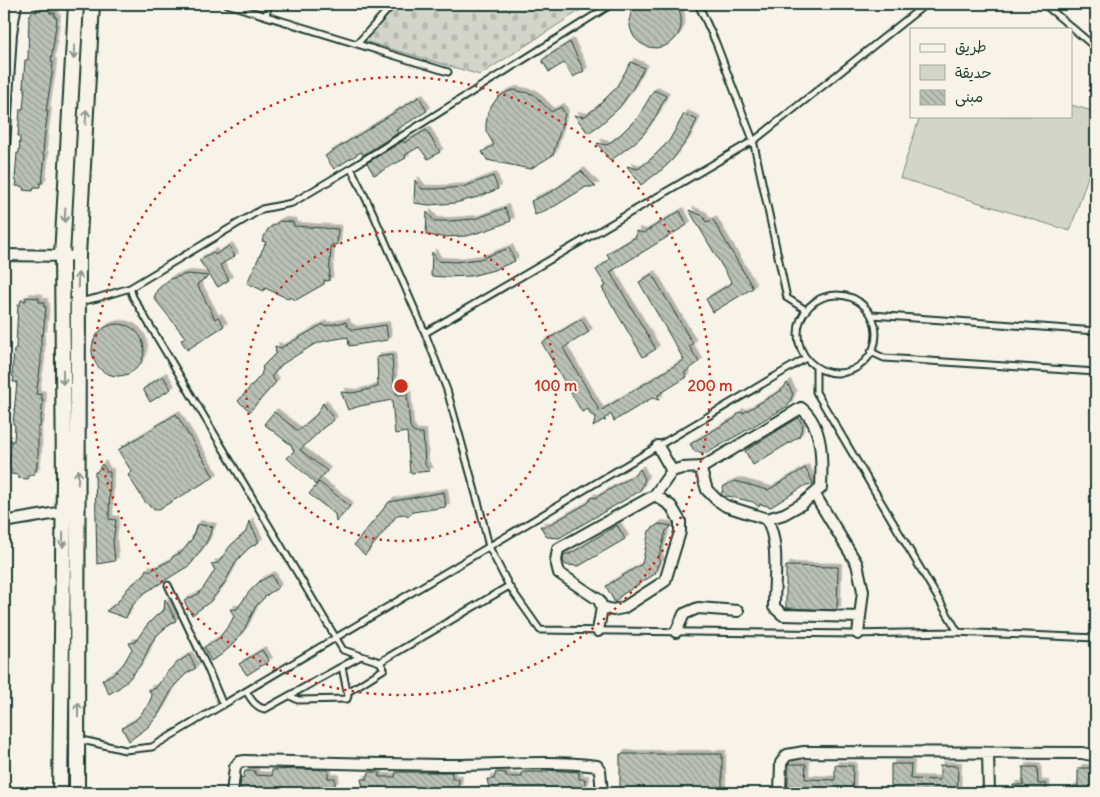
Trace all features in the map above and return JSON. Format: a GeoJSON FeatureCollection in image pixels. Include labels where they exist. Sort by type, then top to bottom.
{"type":"FeatureCollection","features":[{"type":"Feature","properties":{"kind":"main road"},"geometry":{"type":"LineString","coordinates":[[60,793],[64,479],[62,256],[76,4]]}},
{"type":"Feature","properties":{"kind":"main road"},"geometry":{"type":"LineString","coordinates":[[77,793],[78,255],[92,4]]}},
{"type":"Feature","properties":{"kind":"street"},"geometry":{"type":"LineString","coordinates":[[4,148],[11,34],[16,4]]}},
{"type":"Feature","properties":{"kind":"street"},"geometry":{"type":"LineString","coordinates":[[4,255],[78,255]]}},
{"type":"Feature","properties":{"kind":"street"},"geometry":{"type":"LineString","coordinates":[[598,631],[602,607],[599,600],[559,573],[556,561],[558,549],[655,495],[672,471],[682,468],[700,467],[703,467],[801,408],[811,421],[822,450],[822,488],[815,495],[784,514],[767,519],[726,506],[717,500],[707,490],[700,467]]}},
{"type":"Feature","properties":{"kind":"street"},"geometry":{"type":"LineString","coordinates":[[658,446],[672,471]]}},
{"type":"Feature","properties":{"kind":"street"},"geometry":{"type":"LineString","coordinates":[[602,607],[613,610],[623,608],[665,581],[680,532],[680,521],[671,506],[655,495]]}},
{"type":"Feature","properties":{"kind":"street"},"geometry":{"type":"LineString","coordinates":[[815,495],[857,564],[863,590],[858,634]]}},
{"type":"Feature","properties":{"kind":"street"},"geometry":{"type":"LineString","coordinates":[[4,522],[78,510]]}},
{"type":"Feature","properties":{"kind":"street"},"geometry":{"type":"LineString","coordinates":[[767,519],[772,528],[774,547],[774,607],[782,616],[860,617]]}},
{"type":"Feature","properties":{"kind":"street"},"geometry":{"type":"LineString","coordinates":[[676,632],[684,614],[698,608],[738,611]]}},
{"type":"Feature","properties":{"kind":"street"},"geometry":{"type":"LineString","coordinates":[[780,793],[781,763],[787,755],[814,752],[1082,753],[1096,756]]}},
{"type":"Feature","properties":{"kind":"street"},"geometry":{"type":"LineString","coordinates":[[988,753],[989,793]]}},
{"type":"Feature","properties":{"kind":"street"},"geometry":{"type":"LineString","coordinates":[[232,793],[235,767],[239,762],[245,761],[449,765],[591,765],[597,766],[600,770],[602,793]]}},
{"type":"Feature","properties":{"kind":"lane"},"geometry":{"type":"LineString","coordinates":[[227,4],[448,72]]}},
{"type":"Feature","properties":{"kind":"lane"},"geometry":{"type":"LineString","coordinates":[[266,16],[269,4]]}},
{"type":"Feature","properties":{"kind":"lane"},"geometry":{"type":"LineString","coordinates":[[357,44],[393,4]]}},
{"type":"Feature","properties":{"kind":"lane"},"geometry":{"type":"LineString","coordinates":[[78,302],[130,288],[262,209],[292,203],[612,4]]}},
{"type":"Feature","properties":{"kind":"lane"},"geometry":{"type":"LineString","coordinates":[[698,4],[716,42],[753,140],[786,298],[806,310]]}},
{"type":"Feature","properties":{"kind":"lane"},"geometry":{"type":"LineString","coordinates":[[425,333],[753,140],[926,4]]}},
{"type":"Feature","properties":{"kind":"lane"},"geometry":{"type":"LineString","coordinates":[[1044,4],[1096,48]]}},
{"type":"Feature","properties":{"kind":"lane"},"geometry":{"type":"LineString","coordinates":[[351,168],[373,213],[425,333],[447,390],[489,547],[509,586],[540,630],[858,634],[958,632],[1096,638]]}},
{"type":"Feature","properties":{"kind":"lane"},"geometry":{"type":"LineString","coordinates":[[130,288],[138,306],[337,637],[343,650],[380,662],[384,669],[348,692]]}},
{"type":"Feature","properties":{"kind":"lane"},"geometry":{"type":"LineString","coordinates":[[841,295],[853,298],[864,305],[872,315],[876,327],[876,340],[872,352],[864,363],[853,370],[840,373],[828,372],[806,358],[800,346],[798,334],[800,321],[806,310],[816,301],[828,296],[841,295]]}},
{"type":"Feature","properties":{"kind":"lane"},"geometry":{"type":"LineString","coordinates":[[872,315],[1096,332]]}},
{"type":"Feature","properties":{"kind":"lane"},"geometry":{"type":"LineString","coordinates":[[872,352],[884,358],[1096,372]]}},
{"type":"Feature","properties":{"kind":"lane"},"geometry":{"type":"LineString","coordinates":[[78,739],[125,750],[152,747],[806,358]]}},
{"type":"Feature","properties":{"kind":"lane"},"geometry":{"type":"LineString","coordinates":[[816,366],[816,392],[958,632]]}},
{"type":"Feature","properties":{"kind":"lane"},"geometry":{"type":"LineString","coordinates":[[168,586],[223,705]]}},
{"type":"Feature","properties":{"kind":"lane"},"geometry":{"type":"LineString","coordinates":[[380,662],[509,586]]}},
{"type":"Feature","properties":{"kind":"lane"},"geometry":{"type":"LineString","coordinates":[[246,692],[253,703],[265,709],[361,656]]}},
{"type":"Feature","properties":{"kind":"lane"},"geometry":{"type":"LineString","coordinates":[[290,696],[298,700],[347,699],[348,692],[342,667]]}},
{"type":"Feature","properties":{"kind":"green space"},"geometry":{"type":"Polygon","coordinates":[[[399,4],[590,4],[480,75],[364,41],[399,4]]]}},
{"type":"Feature","properties":{"kind":"green space"},"geometry":{"type":"Polygon","coordinates":[[[1072,105],[1096,112],[1096,152],[1070,231],[900,178],[919,118],[1072,118],[1072,105]]]}},
{"type":"Feature","properties":{"kind":"building"},"geometry":{"type":"Polygon","coordinates":[[[637,4],[674,4],[679,10],[681,27],[678,35],[672,42],[656,48],[648,47],[634,37],[629,21],[631,13],[637,4]]]}},
{"type":"Feature","properties":{"kind":"building"},"geometry":{"type":"Polygon","coordinates":[[[37,8],[50,9],[50,13],[55,13],[55,18],[57,18],[51,62],[53,62],[52,74],[46,111],[48,111],[44,139],[43,155],[45,155],[42,183],[40,183],[40,187],[34,187],[33,191],[23,190],[24,187],[16,186],[17,181],[15,180],[17,153],[19,153],[20,109],[23,109],[25,88],[23,87],[25,60],[28,60],[29,15],[31,15],[32,11],[37,12],[37,8]]]}},
{"type":"Feature","properties":{"kind":"building"},"geometry":{"type":"Polygon","coordinates":[[[570,42],[584,71],[573,77],[564,63],[549,72],[542,60],[570,42]]]}},
{"type":"Feature","properties":{"kind":"building"},"geometry":{"type":"Polygon","coordinates":[[[631,62],[644,68],[633,88],[619,108],[588,133],[574,115],[584,117],[597,107],[615,89],[631,62]]]}},
{"type":"Feature","properties":{"kind":"building"},"geometry":{"type":"Polygon","coordinates":[[[513,90],[533,94],[551,112],[561,107],[565,114],[553,155],[530,169],[487,160],[482,152],[494,145],[486,131],[488,111],[498,97],[513,90]]]}},
{"type":"Feature","properties":{"kind":"building"},"geometry":{"type":"Polygon","coordinates":[[[654,90],[666,96],[656,116],[642,136],[610,161],[597,143],[607,145],[620,135],[638,117],[654,90]]]}},
{"type":"Feature","properties":{"kind":"building"},"geometry":{"type":"Polygon","coordinates":[[[419,97],[427,111],[396,130],[398,133],[363,155],[361,152],[334,169],[325,156],[419,97]]]}},
{"type":"Feature","properties":{"kind":"building"},"geometry":{"type":"Polygon","coordinates":[[[684,114],[697,120],[687,140],[664,168],[641,185],[627,166],[638,169],[651,159],[669,141],[684,114]]]}},
{"type":"Feature","properties":{"kind":"building"},"geometry":{"type":"Polygon","coordinates":[[[426,130],[440,152],[428,159],[419,147],[405,155],[406,158],[374,175],[367,163],[403,141],[404,143],[426,130]]]}},
{"type":"Feature","properties":{"kind":"building"},"geometry":{"type":"Polygon","coordinates":[[[581,171],[596,187],[586,187],[555,206],[535,215],[531,201],[553,191],[581,171]]]}},
{"type":"Feature","properties":{"kind":"building"},"geometry":{"type":"Polygon","coordinates":[[[493,176],[498,189],[478,197],[455,203],[429,205],[414,203],[415,180],[422,189],[438,189],[463,187],[493,176]]]}},
{"type":"Feature","properties":{"kind":"building"},"geometry":{"type":"Polygon","coordinates":[[[505,208],[511,221],[490,229],[467,236],[441,237],[426,235],[427,212],[434,221],[450,221],[475,219],[505,208]]]}},
{"type":"Feature","properties":{"kind":"building"},"geometry":{"type":"Polygon","coordinates":[[[689,210],[703,216],[706,222],[713,220],[753,288],[713,312],[706,299],[732,283],[689,210]]]}},
{"type":"Feature","properties":{"kind":"building"},"geometry":{"type":"Polygon","coordinates":[[[680,211],[687,225],[610,272],[656,349],[643,357],[602,288],[606,286],[596,270],[610,259],[607,254],[636,237],[636,231],[643,233],[680,211]]]}},
{"type":"Feature","properties":{"kind":"building"},"geometry":{"type":"Polygon","coordinates":[[[280,221],[293,222],[294,226],[338,229],[337,245],[331,245],[329,281],[324,280],[324,284],[296,300],[290,297],[289,299],[265,288],[264,291],[247,283],[266,242],[262,241],[268,229],[280,221]]]}},
{"type":"Feature","properties":{"kind":"building"},"geometry":{"type":"Polygon","coordinates":[[[229,246],[235,256],[220,265],[229,280],[218,287],[199,260],[213,252],[215,255],[229,246]]]}},
{"type":"Feature","properties":{"kind":"building"},"geometry":{"type":"Polygon","coordinates":[[[509,248],[515,261],[494,270],[471,276],[431,276],[432,252],[438,261],[455,262],[480,259],[509,248]]]}},
{"type":"Feature","properties":{"kind":"building"},"geometry":{"type":"Polygon","coordinates":[[[187,274],[209,276],[197,284],[215,319],[218,317],[224,326],[187,350],[181,340],[185,337],[154,298],[157,290],[170,279],[187,274]]]}},
{"type":"Feature","properties":{"kind":"building"},"geometry":{"type":"Polygon","coordinates":[[[652,274],[693,344],[689,346],[699,362],[684,373],[687,377],[658,395],[659,400],[652,398],[614,421],[611,414],[604,419],[606,421],[603,420],[593,427],[596,417],[591,415],[588,409],[582,412],[542,343],[581,319],[589,332],[563,348],[600,411],[684,360],[639,282],[652,274]]]}},
{"type":"Feature","properties":{"kind":"building"},"geometry":{"type":"Polygon","coordinates":[[[26,297],[39,298],[39,302],[44,302],[44,307],[46,307],[43,335],[41,335],[41,363],[36,394],[42,395],[41,399],[43,399],[40,427],[38,427],[38,455],[36,471],[34,475],[28,475],[28,479],[18,478],[18,475],[11,474],[11,469],[9,468],[11,441],[14,441],[15,425],[13,424],[17,382],[13,382],[14,377],[12,376],[14,349],[16,349],[18,304],[20,305],[21,300],[26,301],[26,297]]]}},
{"type":"Feature","properties":{"kind":"building"},"geometry":{"type":"Polygon","coordinates":[[[346,322],[347,326],[353,330],[386,325],[388,340],[349,346],[348,337],[313,345],[281,365],[271,377],[276,382],[250,411],[238,401],[261,375],[262,367],[276,353],[275,346],[281,348],[323,324],[324,326],[346,322]]]}},
{"type":"Feature","properties":{"kind":"building"},"geometry":{"type":"Polygon","coordinates":[[[113,324],[123,324],[132,328],[140,336],[144,350],[140,364],[132,372],[123,376],[113,376],[104,372],[96,364],[92,355],[92,345],[96,336],[104,328],[113,324]]]}},
{"type":"Feature","properties":{"kind":"building"},"geometry":{"type":"Polygon","coordinates":[[[392,355],[394,389],[397,395],[407,394],[410,427],[414,433],[423,433],[425,465],[430,471],[410,473],[407,432],[395,434],[392,400],[348,410],[341,392],[353,393],[378,387],[377,357],[392,355]]]}},
{"type":"Feature","properties":{"kind":"building"},"geometry":{"type":"Polygon","coordinates":[[[163,376],[171,389],[150,402],[143,389],[163,376]]]}},
{"type":"Feature","properties":{"kind":"building"},"geometry":{"type":"Polygon","coordinates":[[[787,383],[793,394],[788,406],[707,453],[695,452],[690,444],[735,418],[739,412],[743,413],[782,390],[787,383]]]}},
{"type":"Feature","properties":{"kind":"building"},"geometry":{"type":"Polygon","coordinates":[[[323,403],[334,420],[300,450],[327,471],[315,485],[312,480],[287,458],[294,451],[291,445],[264,424],[274,412],[298,431],[317,414],[323,403]]]}},
{"type":"Feature","properties":{"kind":"building"},"geometry":{"type":"Polygon","coordinates":[[[176,414],[214,477],[159,509],[154,509],[145,502],[128,475],[132,472],[118,450],[176,414]]]}},
{"type":"Feature","properties":{"kind":"building"},"geometry":{"type":"Polygon","coordinates":[[[798,418],[803,425],[799,437],[753,465],[745,451],[798,418]]]}},
{"type":"Feature","properties":{"kind":"building"},"geometry":{"type":"Polygon","coordinates":[[[102,464],[107,472],[110,472],[109,519],[116,520],[113,542],[115,561],[97,564],[95,472],[97,472],[102,464]]]}},
{"type":"Feature","properties":{"kind":"building"},"geometry":{"type":"Polygon","coordinates":[[[805,468],[814,484],[806,485],[771,507],[760,504],[759,507],[753,502],[721,495],[724,486],[735,481],[768,490],[805,468]]]}},
{"type":"Feature","properties":{"kind":"building"},"geometry":{"type":"Polygon","coordinates":[[[640,469],[645,479],[640,491],[559,538],[547,537],[540,526],[547,526],[588,503],[591,497],[595,498],[635,475],[640,469]]]}},
{"type":"Feature","properties":{"kind":"building"},"geometry":{"type":"Polygon","coordinates":[[[319,482],[350,506],[336,522],[335,514],[309,494],[319,482]]]}},
{"type":"Feature","properties":{"kind":"building"},"geometry":{"type":"Polygon","coordinates":[[[444,492],[446,507],[413,512],[409,516],[404,514],[397,515],[365,555],[354,545],[389,502],[444,492]]]}},
{"type":"Feature","properties":{"kind":"building"},"geometry":{"type":"Polygon","coordinates":[[[249,521],[259,542],[249,548],[237,560],[224,584],[211,601],[192,615],[184,601],[198,594],[204,587],[215,570],[211,564],[218,563],[230,546],[246,532],[249,521]]]}},
{"type":"Feature","properties":{"kind":"building"},"geometry":{"type":"Polygon","coordinates":[[[197,524],[213,527],[206,543],[190,565],[143,594],[130,608],[126,618],[106,611],[116,604],[128,588],[144,575],[146,569],[150,571],[181,553],[192,539],[197,524]]]}},
{"type":"Feature","properties":{"kind":"building"},"geometry":{"type":"Polygon","coordinates":[[[659,524],[672,526],[666,531],[659,557],[661,563],[658,564],[655,574],[620,596],[615,603],[606,586],[642,564],[649,531],[659,524]]]}},
{"type":"Feature","properties":{"kind":"building"},"geometry":{"type":"Polygon","coordinates":[[[617,525],[625,539],[579,566],[566,565],[563,560],[564,554],[570,554],[617,525]]]}},
{"type":"Feature","properties":{"kind":"building"},"geometry":{"type":"Polygon","coordinates":[[[786,566],[838,567],[837,610],[786,608],[786,566]]]}},
{"type":"Feature","properties":{"kind":"building"},"geometry":{"type":"Polygon","coordinates":[[[272,575],[278,588],[268,594],[256,606],[244,630],[230,647],[211,661],[204,647],[218,639],[230,624],[234,616],[230,609],[237,609],[249,592],[260,581],[272,575]]]}},
{"type":"Feature","properties":{"kind":"building"},"geometry":{"type":"Polygon","coordinates":[[[165,599],[176,621],[157,635],[151,643],[142,663],[128,680],[109,694],[102,680],[116,672],[124,663],[132,649],[129,643],[135,642],[147,625],[164,611],[165,599]]]}},
{"type":"Feature","properties":{"kind":"building"},"geometry":{"type":"Polygon","coordinates":[[[262,650],[269,661],[247,675],[239,664],[262,650]]]}},
{"type":"Feature","properties":{"kind":"building"},"geometry":{"type":"Polygon","coordinates":[[[189,655],[196,668],[186,674],[174,686],[158,715],[148,727],[129,741],[122,728],[136,720],[148,705],[152,696],[148,689],[155,689],[167,672],[189,655]]]}},
{"type":"Feature","properties":{"kind":"building"},"geometry":{"type":"Polygon","coordinates":[[[620,754],[722,754],[722,793],[620,793],[620,754]]]}},
{"type":"Feature","properties":{"kind":"building"},"geometry":{"type":"Polygon","coordinates":[[[789,764],[806,764],[805,779],[835,780],[835,765],[853,766],[852,793],[787,793],[789,764]]]}},
{"type":"Feature","properties":{"kind":"building"},"geometry":{"type":"Polygon","coordinates":[[[891,764],[911,764],[910,779],[940,780],[940,765],[958,766],[957,793],[891,793],[891,764]]]}},
{"type":"Feature","properties":{"kind":"building"},"geometry":{"type":"Polygon","coordinates":[[[1023,767],[1037,767],[1038,784],[1046,784],[1046,793],[1013,793],[1013,785],[1023,785],[1023,767]]]}},
{"type":"Feature","properties":{"kind":"building"},"geometry":{"type":"Polygon","coordinates":[[[1078,768],[1093,768],[1093,786],[1096,785],[1096,793],[1073,793],[1073,786],[1078,786],[1078,768]]]}},
{"type":"Feature","properties":{"kind":"building"},"geometry":{"type":"Polygon","coordinates":[[[272,770],[328,770],[328,778],[335,778],[335,785],[328,790],[328,793],[247,793],[240,787],[241,777],[243,778],[245,771],[255,771],[255,775],[272,776],[272,770]]]}},
{"type":"Feature","properties":{"kind":"building"},"geometry":{"type":"Polygon","coordinates":[[[547,770],[579,772],[579,779],[585,779],[585,787],[577,793],[495,793],[489,788],[487,779],[494,779],[496,772],[506,773],[506,777],[522,777],[522,772],[547,772],[547,770]]]}},
{"type":"Feature","properties":{"kind":"building"},"geometry":{"type":"Polygon","coordinates":[[[369,772],[379,772],[379,777],[395,777],[396,772],[452,772],[452,779],[459,779],[458,787],[450,793],[368,793],[363,788],[361,779],[367,779],[369,772]]]}}]}
